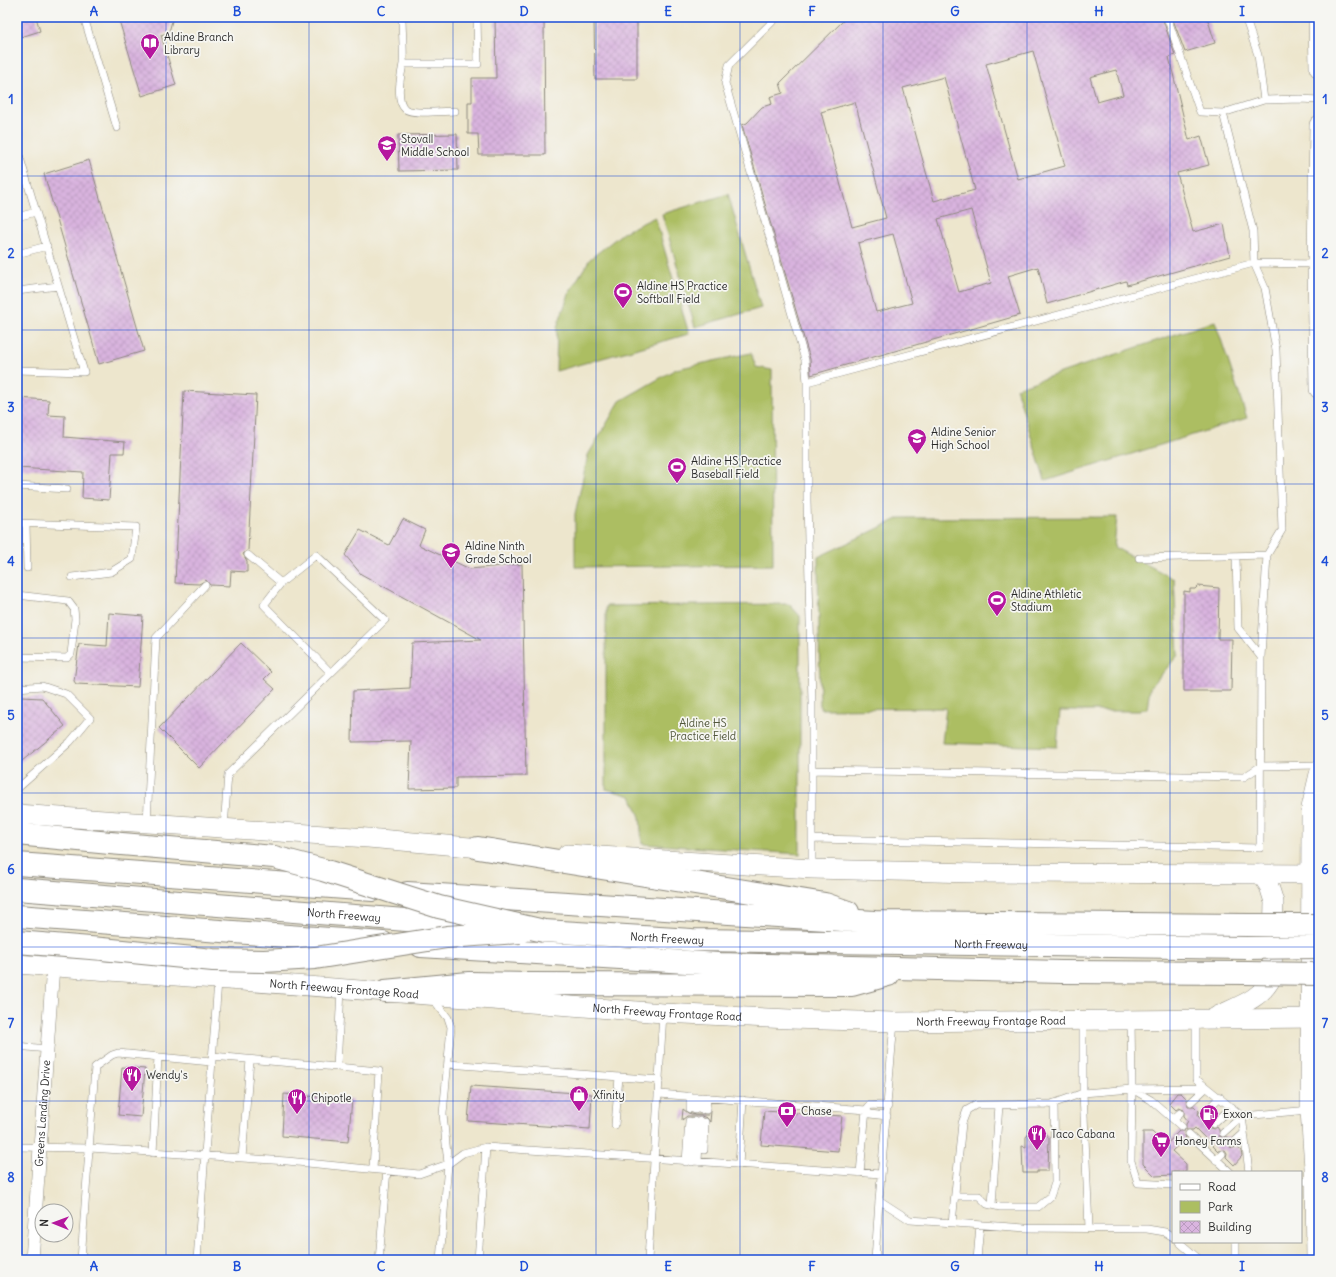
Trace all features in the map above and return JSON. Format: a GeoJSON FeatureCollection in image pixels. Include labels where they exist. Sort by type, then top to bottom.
{"type":"FeatureCollection","features":[{"type":"Feature","properties":{"kind":"highway"},"geometry":{"type":"LineString","coordinates":[[17,834],[274,857],[323,870],[439,906],[544,931]]}},
{"type":"Feature","properties":{"kind":"highway"},"geometry":{"type":"LineString","coordinates":[[478,848],[825,904],[876,922]]}},
{"type":"Feature","properties":{"kind":"highway","name":"North Freeway"},"geometry":{"type":"LineString","coordinates":[[17,864],[504,900],[876,922],[1319,925]]}},
{"type":"Feature","properties":{"kind":"highway","name":"North Freeway"},"geometry":{"type":"LineString","coordinates":[[17,889],[544,931],[692,940],[1319,948]]}},
{"type":"Feature","properties":{"kind":"highway","name":"North Freeway"},"geometry":{"type":"LineString","coordinates":[[17,916],[544,954],[720,964],[1062,972],[1319,974]]}},
{"type":"Feature","properties":{"kind":"highway"},"geometry":{"type":"LineString","coordinates":[[17,942],[213,960],[264,961],[315,958],[447,938],[544,931]]}},
{"type":"Feature","properties":{"kind":"highway"},"geometry":{"type":"LineString","coordinates":[[385,991],[469,983],[852,985],[907,969]]}},
{"type":"Feature","properties":{"kind":"main road"},"geometry":{"type":"LineString","coordinates":[[1318,17],[1319,68]]}},
{"type":"Feature","properties":{"kind":"main road"},"geometry":{"type":"LineString","coordinates":[[1319,125],[1319,388]]}},
{"type":"Feature","properties":{"kind":"main road"},"geometry":{"type":"LineString","coordinates":[[1316,1260],[1308,1182],[1315,1018],[1315,874],[1311,808],[1319,774]]}},
{"type":"Feature","properties":{"kind":"main road"},"geometry":{"type":"LineString","coordinates":[[17,814],[368,838],[478,848],[812,869],[974,873],[1315,874]]}},
{"type":"Feature","properties":{"kind":"main road"},"geometry":{"type":"LineString","coordinates":[[1203,1019],[1252,1000],[1268,988],[1272,977],[1274,902],[1269,886],[1261,874]]}},
{"type":"Feature","properties":{"kind":"main road","name":"North Freeway Frontage Road"},"geometry":{"type":"LineString","coordinates":[[17,964],[663,1013],[790,1020],[894,1022],[1315,1018]]}},
{"type":"Feature","properties":{"kind":"street","name":"Greens Landing Drive"},"geometry":{"type":"LineString","coordinates":[[32,1260],[53,966]]}},
{"type":"Feature","properties":{"kind":"lane"},"geometry":{"type":"LineString","coordinates":[[84,17],[117,128]]}},
{"type":"Feature","properties":{"kind":"lane"},"geometry":{"type":"LineString","coordinates":[[402,17],[403,64],[399,79],[401,103],[406,110],[414,112],[454,111]]}},
{"type":"Feature","properties":{"kind":"lane"},"geometry":{"type":"LineString","coordinates":[[403,64],[478,64],[477,17]]}},
{"type":"Feature","properties":{"kind":"lane"},"geometry":{"type":"LineString","coordinates":[[777,17],[729,65],[725,83],[805,360],[813,839],[812,869]]}},
{"type":"Feature","properties":{"kind":"lane"},"geometry":{"type":"LineString","coordinates":[[1167,17],[1200,112],[1223,113],[1264,100],[1319,100]]}},
{"type":"Feature","properties":{"kind":"lane"},"geometry":{"type":"LineString","coordinates":[[1246,17],[1258,55],[1264,100]]}},
{"type":"Feature","properties":{"kind":"lane"},"geometry":{"type":"LineString","coordinates":[[813,839],[1260,848],[1261,657],[1267,555],[1282,530],[1276,350],[1265,288],[1254,263],[1253,231],[1223,113]]}},
{"type":"Feature","properties":{"kind":"lane"},"geometry":{"type":"LineString","coordinates":[[17,148],[20,172],[36,212],[84,372],[17,370]]}},
{"type":"Feature","properties":{"kind":"lane"},"geometry":{"type":"LineString","coordinates":[[17,217],[36,212]]}},
{"type":"Feature","properties":{"kind":"lane"},"geometry":{"type":"LineString","coordinates":[[17,254],[46,246]]}},
{"type":"Feature","properties":{"kind":"lane"},"geometry":{"type":"LineString","coordinates":[[806,382],[1254,263],[1318,264]]}},
{"type":"Feature","properties":{"kind":"lane"},"geometry":{"type":"LineString","coordinates":[[17,291],[58,286]]}},
{"type":"Feature","properties":{"kind":"lane"},"geometry":{"type":"LineString","coordinates":[[17,486],[67,489]]}},
{"type":"Feature","properties":{"kind":"lane"},"geometry":{"type":"LineString","coordinates":[[17,523],[136,527],[132,559],[111,572],[72,577]]}},
{"type":"Feature","properties":{"kind":"lane"},"geometry":{"type":"LineString","coordinates":[[26,524],[26,568]]}},
{"type":"Feature","properties":{"kind":"lane"},"geometry":{"type":"LineString","coordinates":[[248,555],[281,583]]}},
{"type":"Feature","properties":{"kind":"lane"},"geometry":{"type":"LineString","coordinates":[[224,828],[228,774],[385,620],[316,555],[281,583],[264,605],[331,672]]}},
{"type":"Feature","properties":{"kind":"lane"},"geometry":{"type":"LineString","coordinates":[[1139,558],[1236,557],[1267,555]]}},
{"type":"Feature","properties":{"kind":"lane"},"geometry":{"type":"LineString","coordinates":[[1236,557],[1238,628],[1261,657]]}},
{"type":"Feature","properties":{"kind":"lane"},"geometry":{"type":"LineString","coordinates":[[147,824],[156,638],[205,585]]}},
{"type":"Feature","properties":{"kind":"lane"},"geometry":{"type":"LineString","coordinates":[[17,595],[68,601],[74,609],[75,619],[71,654],[67,658],[17,656]]}},
{"type":"Feature","properties":{"kind":"lane"},"geometry":{"type":"LineString","coordinates":[[17,688],[42,686],[66,694],[90,718],[70,742],[17,789]]}},
{"type":"Feature","properties":{"kind":"lane"},"geometry":{"type":"LineString","coordinates":[[812,770],[1244,777],[1261,766],[1319,765]]}},
{"type":"Feature","properties":{"kind":"lane"},"geometry":{"type":"LineString","coordinates":[[197,1260],[218,979]]}},
{"type":"Feature","properties":{"kind":"lane"},"geometry":{"type":"LineString","coordinates":[[337,1067],[342,988]]}},
{"type":"Feature","properties":{"kind":"lane"},"geometry":{"type":"LineString","coordinates":[[430,996],[451,1023],[443,1114],[448,1164],[440,1260]]}},
{"type":"Feature","properties":{"kind":"lane"},"geometry":{"type":"LineString","coordinates":[[648,1260],[663,1013]]}},
{"type":"Feature","properties":{"kind":"lane"},"geometry":{"type":"LineString","coordinates":[[1203,1019],[1196,1079],[1242,1116],[1249,1171]]}},
{"type":"Feature","properties":{"kind":"lane"},"geometry":{"type":"LineString","coordinates":[[1131,1020],[1131,1161],[1138,1183],[1172,1185]]}},
{"type":"Feature","properties":{"kind":"lane"},"geometry":{"type":"LineString","coordinates":[[1083,1021],[1083,1093],[1089,1228]]}},
{"type":"Feature","properties":{"kind":"lane"},"geometry":{"type":"LineString","coordinates":[[875,1260],[894,1022]]}},
{"type":"Feature","properties":{"kind":"lane"},"geometry":{"type":"LineString","coordinates":[[17,1046],[47,1049]]}},
{"type":"Feature","properties":{"kind":"lane"},"geometry":{"type":"LineString","coordinates":[[81,1260],[95,1067],[112,1055],[118,1053],[158,1057],[250,1060],[379,1071],[372,1169]]}},
{"type":"Feature","properties":{"kind":"lane"},"geometry":{"type":"LineString","coordinates":[[153,1153],[158,1057]]}},
{"type":"Feature","properties":{"kind":"lane"},"geometry":{"type":"LineString","coordinates":[[242,1158],[250,1060]]}},
{"type":"Feature","properties":{"kind":"lane"},"geometry":{"type":"LineString","coordinates":[[448,1064],[660,1080]]}},
{"type":"Feature","properties":{"kind":"lane"},"geometry":{"type":"LineString","coordinates":[[615,1125],[619,1077]]}},
{"type":"Feature","properties":{"kind":"lane"},"geometry":{"type":"LineString","coordinates":[[952,1223],[962,1123],[967,1110],[976,1105],[1054,1103],[1083,1093],[1132,1089],[1206,1088]]}},
{"type":"Feature","properties":{"kind":"lane"},"geometry":{"type":"LineString","coordinates":[[1190,1102],[1206,1088]]}},
{"type":"Feature","properties":{"kind":"lane"},"geometry":{"type":"LineString","coordinates":[[1132,1089],[1151,1100],[1182,1127]]}},
{"type":"Feature","properties":{"kind":"lane"},"geometry":{"type":"LineString","coordinates":[[659,1094],[866,1110],[870,1114],[887,1116]]}},
{"type":"Feature","properties":{"kind":"lane"},"geometry":{"type":"LineString","coordinates":[[699,1097],[698,1110],[699,1097]]}},
{"type":"Feature","properties":{"kind":"lane"},"geometry":{"type":"LineString","coordinates":[[1203,1114],[1220,1098]]}},
{"type":"Feature","properties":{"kind":"lane"},"geometry":{"type":"LineString","coordinates":[[739,1165],[742,1100]]}},
{"type":"Feature","properties":{"kind":"lane"},"geometry":{"type":"LineString","coordinates":[[955,1196],[979,1196],[987,1204],[992,1205],[1038,1207],[1050,1197],[1055,1183],[1054,1103]]}},
{"type":"Feature","properties":{"kind":"lane"},"geometry":{"type":"LineString","coordinates":[[992,1205],[999,1104]]}},
{"type":"Feature","properties":{"kind":"lane"},"geometry":{"type":"LineString","coordinates":[[860,1173],[866,1110],[870,1105],[888,1106]]}},
{"type":"Feature","properties":{"kind":"lane"},"geometry":{"type":"LineString","coordinates":[[1213,1124],[1232,1107]]}},
{"type":"Feature","properties":{"kind":"lane"},"geometry":{"type":"LineString","coordinates":[[1223,1133],[1242,1116],[1310,1110]]}},
{"type":"Feature","properties":{"kind":"lane"},"geometry":{"type":"LineString","coordinates":[[1173,1119],[1180,1113]]}},
{"type":"Feature","properties":{"kind":"lane"},"geometry":{"type":"LineString","coordinates":[[695,1162],[697,1121],[695,1162]]}},
{"type":"Feature","properties":{"kind":"lane"},"geometry":{"type":"LineString","coordinates":[[1233,1143],[1244,1133]]}},
{"type":"Feature","properties":{"kind":"lane"},"geometry":{"type":"LineString","coordinates":[[1189,1134],[1196,1140],[1209,1146],[1216,1160],[1229,1171]]}},
{"type":"Feature","properties":{"kind":"lane"},"geometry":{"type":"LineString","coordinates":[[1196,1140],[1202,1135]]}},
{"type":"Feature","properties":{"kind":"lane"},"geometry":{"type":"LineString","coordinates":[[17,1147],[40,1146],[90,1148],[242,1158],[420,1174],[448,1164],[463,1154],[486,1147],[655,1160],[882,1174]]}},
{"type":"Feature","properties":{"kind":"lane"},"geometry":{"type":"LineString","coordinates":[[478,1260],[486,1147]]}},
{"type":"Feature","properties":{"kind":"lane"},"geometry":{"type":"LineString","coordinates":[[1216,1160],[1222,1154]]}},
{"type":"Feature","properties":{"kind":"lane"},"geometry":{"type":"LineString","coordinates":[[379,1260],[387,1170]]}},
{"type":"Feature","properties":{"kind":"lane"},"geometry":{"type":"LineString","coordinates":[[879,1200],[910,1220],[1025,1228],[1147,1229],[1165,1232],[1172,1236]]}},
{"type":"Feature","properties":{"kind":"lane"},"geometry":{"type":"LineString","coordinates":[[977,1260],[980,1224]]}},
{"type":"Feature","properties":{"kind":"lane"},"geometry":{"type":"LineString","coordinates":[[1180,1243],[1200,1260]]}},
{"type":"Feature","properties":{"kind":"lane"},"geometry":{"type":"LineString","coordinates":[[1236,1243],[1236,1260]]}},
{"type":"Feature","properties":{"kind":"green space"},"geometry":{"type":"Polygon","coordinates":[[[728,194],[761,308],[695,327],[662,214],[728,194]]]}},
{"type":"Feature","properties":{"kind":"green space","name":"Aldine HS Practice Softball Field"},"geometry":{"type":"Polygon","coordinates":[[[655,217],[689,334],[556,371],[557,327],[570,291],[590,259],[624,232],[655,217]]]}},
{"type":"Feature","properties":{"kind":"green space"},"geometry":{"type":"Polygon","coordinates":[[[1215,321],[1247,418],[1045,481],[1016,388],[1215,321]]]}},
{"type":"Feature","properties":{"kind":"green space","name":"Aldine HS Practice Baseball Field"},"geometry":{"type":"Polygon","coordinates":[[[751,353],[756,367],[772,370],[773,565],[575,567],[575,514],[588,455],[620,401],[676,369],[751,353]]]}},
{"type":"Feature","properties":{"kind":"green space","name":"Aldine Athletic Stadium"},"geometry":{"type":"Polygon","coordinates":[[[1117,517],[1114,547],[1174,579],[1178,655],[1150,688],[1147,709],[1140,709],[1140,711],[1060,711],[1057,747],[942,743],[946,708],[820,709],[818,557],[900,518],[1117,517]]]}},
{"type":"Feature","properties":{"kind":"green space","name":"Aldine HS Practice Field"},"geometry":{"type":"Polygon","coordinates":[[[789,604],[800,616],[800,854],[642,844],[640,817],[631,796],[606,789],[606,606],[789,604]]]}},
{"type":"Feature","properties":{"kind":"building"},"geometry":{"type":"Polygon","coordinates":[[[17,17],[36,17],[40,31],[21,37],[17,17]]]}},
{"type":"Feature","properties":{"kind":"building","name":"Aldine Branch Library"},"geometry":{"type":"Polygon","coordinates":[[[118,17],[173,17],[169,32],[161,35],[176,85],[142,96],[118,17]]]}},
{"type":"Feature","properties":{"kind":"building"},"geometry":{"type":"Polygon","coordinates":[[[495,17],[544,17],[545,155],[479,155],[478,134],[468,134],[468,102],[472,102],[472,78],[496,78],[495,17]]]}},
{"type":"Feature","properties":{"kind":"building"},"geometry":{"type":"Polygon","coordinates":[[[594,17],[637,17],[637,79],[595,79],[594,17]]]}},
{"type":"Feature","properties":{"kind":"building"},"geometry":{"type":"Polygon","coordinates":[[[847,17],[1162,17],[1175,55],[1169,57],[1189,140],[1201,136],[1209,165],[1177,173],[1193,232],[1224,224],[1230,256],[1127,285],[1126,281],[1047,304],[1038,267],[1008,276],[1020,315],[811,375],[810,359],[742,125],[747,123],[762,107],[772,104],[770,97],[783,93],[780,83],[847,17]],[[1033,51],[986,64],[1018,179],[1065,166],[1033,51]],[[1116,70],[1090,77],[1097,102],[1123,95],[1116,70]],[[944,77],[903,88],[934,201],[975,190],[944,77]],[[855,102],[821,112],[852,227],[886,218],[855,102]],[[971,210],[938,219],[959,292],[991,283],[971,210]],[[893,234],[858,243],[876,312],[912,303],[893,234]]]}},
{"type":"Feature","properties":{"kind":"building"},"geometry":{"type":"Polygon","coordinates":[[[1172,17],[1207,17],[1215,43],[1185,52],[1172,17]]]}},
{"type":"Feature","properties":{"kind":"building"},"geometry":{"type":"Polygon","coordinates":[[[457,134],[458,170],[399,171],[398,135],[457,134]]]}},
{"type":"Feature","properties":{"kind":"building"},"geometry":{"type":"Polygon","coordinates":[[[89,160],[144,351],[99,364],[44,174],[89,160]]]}},
{"type":"Feature","properties":{"kind":"building"},"geometry":{"type":"Polygon","coordinates":[[[184,391],[256,395],[248,550],[243,554],[247,561],[247,572],[231,571],[230,586],[210,585],[206,580],[199,584],[175,583],[184,391]]]}},
{"type":"Feature","properties":{"kind":"building"},"geometry":{"type":"Polygon","coordinates":[[[17,398],[49,400],[48,415],[65,416],[64,437],[125,442],[124,453],[112,453],[109,500],[82,498],[83,472],[17,468],[17,398]]]}},
{"type":"Feature","properties":{"kind":"building"},"geometry":{"type":"Polygon","coordinates":[[[403,519],[425,530],[419,545],[470,569],[522,564],[526,776],[456,777],[456,788],[409,789],[411,741],[352,742],[353,691],[410,688],[412,643],[481,640],[361,574],[345,555],[360,530],[389,545],[403,519]]]}},
{"type":"Feature","properties":{"kind":"building"},"geometry":{"type":"Polygon","coordinates":[[[1198,586],[1219,588],[1218,639],[1232,639],[1231,691],[1184,691],[1184,591],[1190,592],[1190,589],[1195,589],[1198,586]]]}},
{"type":"Feature","properties":{"kind":"building"},"geometry":{"type":"Polygon","coordinates":[[[109,613],[143,616],[138,687],[76,684],[74,681],[79,644],[107,646],[109,613]]]}},
{"type":"Feature","properties":{"kind":"building"},"geometry":{"type":"Polygon","coordinates":[[[241,643],[271,672],[264,679],[275,689],[199,768],[159,728],[241,643]]]}},
{"type":"Feature","properties":{"kind":"building"},"geometry":{"type":"Polygon","coordinates":[[[21,697],[42,698],[65,726],[17,765],[17,700],[21,697]]]}},
{"type":"Feature","properties":{"kind":"building","name":"Wendy's"},"geometry":{"type":"Polygon","coordinates":[[[122,1067],[145,1069],[141,1117],[118,1115],[122,1067]]]}},
{"type":"Feature","properties":{"kind":"building"},"geometry":{"type":"Polygon","coordinates":[[[471,1086],[592,1094],[590,1129],[468,1121],[471,1086]]]}},
{"type":"Feature","properties":{"kind":"building","name":"Exxon"},"geometry":{"type":"Polygon","coordinates":[[[1177,1093],[1181,1093],[1187,1099],[1188,1106],[1194,1106],[1199,1111],[1198,1115],[1200,1118],[1207,1118],[1210,1120],[1208,1125],[1210,1128],[1214,1129],[1217,1127],[1220,1137],[1227,1137],[1230,1139],[1228,1144],[1230,1147],[1234,1148],[1237,1146],[1241,1151],[1242,1156],[1234,1165],[1226,1157],[1227,1153],[1225,1150],[1218,1151],[1195,1128],[1193,1130],[1186,1130],[1186,1124],[1188,1121],[1184,1116],[1184,1110],[1179,1108],[1176,1110],[1169,1103],[1177,1093]]]}},
{"type":"Feature","properties":{"kind":"building"},"geometry":{"type":"Polygon","coordinates":[[[284,1094],[352,1100],[348,1142],[282,1136],[284,1094]]]}},
{"type":"Feature","properties":{"kind":"building"},"geometry":{"type":"Polygon","coordinates":[[[683,1109],[688,1113],[695,1115],[708,1115],[711,1111],[710,1122],[707,1118],[701,1116],[687,1116],[682,1120],[683,1109]]]}},
{"type":"Feature","properties":{"kind":"building"},"geometry":{"type":"Polygon","coordinates":[[[764,1111],[842,1116],[838,1151],[761,1145],[764,1111]]]}},
{"type":"Feature","properties":{"kind":"building","name":"Taco Cabana"},"geometry":{"type":"Polygon","coordinates":[[[1038,1129],[1043,1131],[1049,1138],[1048,1171],[1023,1173],[1022,1146],[1026,1147],[1026,1137],[1031,1131],[1038,1129]]]}},
{"type":"Feature","properties":{"kind":"building","name":"Honey Farms"},"geometry":{"type":"Polygon","coordinates":[[[1179,1131],[1185,1131],[1184,1133],[1186,1138],[1172,1151],[1186,1164],[1186,1171],[1172,1171],[1172,1175],[1155,1176],[1143,1164],[1143,1132],[1152,1132],[1166,1145],[1179,1131]]]}},
{"type":"Feature","properties":{"kind":"place","name":"Aldine Branch Library"},"geometry":{"type":"Point","coordinates":[150,60]}},
{"type":"Feature","properties":{"kind":"place","name":"Stovall Middle School"},"geometry":{"type":"Point","coordinates":[387,162]}},
{"type":"Feature","properties":{"kind":"place","name":"Aldine HS Practice Softball Field"},"geometry":{"type":"Point","coordinates":[623,309]}},
{"type":"Feature","properties":{"kind":"place","name":"Aldine Senior High School"},"geometry":{"type":"Point","coordinates":[917,455]}},
{"type":"Feature","properties":{"kind":"place","name":"Aldine HS Practice Baseball Field"},"geometry":{"type":"Point","coordinates":[677,484]}},
{"type":"Feature","properties":{"kind":"place","name":"Aldine Ninth Grade School"},"geometry":{"type":"Point","coordinates":[451,569]}},
{"type":"Feature","properties":{"kind":"place","name":"Aldine Athletic Stadium"},"geometry":{"type":"Point","coordinates":[997,617]}},
{"type":"Feature","properties":{"kind":"place","name":"Wendy's"},"geometry":{"type":"Point","coordinates":[132,1092]}},
{"type":"Feature","properties":{"kind":"place","name":"Xfinity"},"geometry":{"type":"Point","coordinates":[579,1112]}},
{"type":"Feature","properties":{"kind":"place","name":"Chipotle"},"geometry":{"type":"Point","coordinates":[297,1115]}},
{"type":"Feature","properties":{"kind":"place","name":"Chase"},"geometry":{"type":"Point","coordinates":[787,1128]}},
{"type":"Feature","properties":{"kind":"place","name":"Exxon"},"geometry":{"type":"Point","coordinates":[1209,1131]}},
{"type":"Feature","properties":{"kind":"place","name":"Taco Cabana"},"geometry":{"type":"Point","coordinates":[1037,1151]}},
{"type":"Feature","properties":{"kind":"place","name":"Honey Farms"},"geometry":{"type":"Point","coordinates":[1161,1158]}}]}
